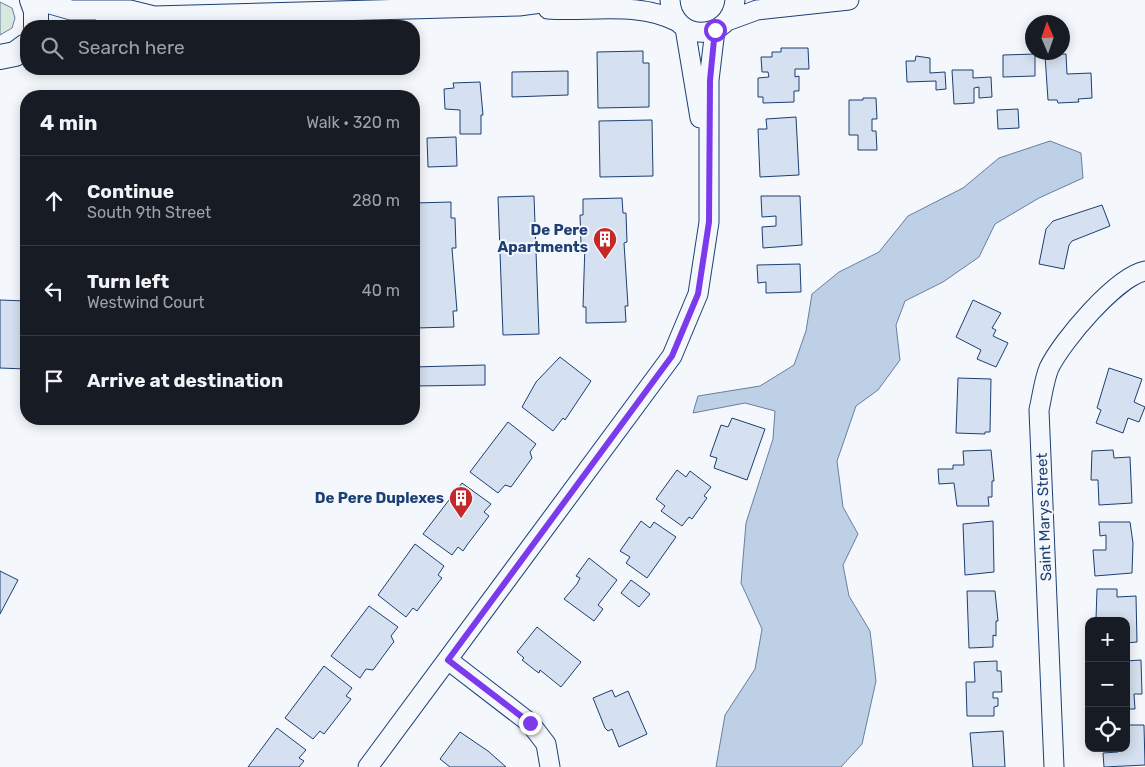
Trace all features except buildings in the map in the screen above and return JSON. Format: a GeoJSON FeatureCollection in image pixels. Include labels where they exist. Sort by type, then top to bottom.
{"type":"FeatureCollection","features":[{"type":"Feature","properties":{"kind":"main road"},"geometry":{"type":"LineString","coordinates":[[34,0],[36,20]]}},
{"type":"Feature","properties":{"kind":"main road"},"geometry":{"type":"LineString","coordinates":[[0,74],[19,50]]}},
{"type":"Feature","properties":{"kind":"street"},"geometry":{"type":"LineString","coordinates":[[34,0],[71,10],[130,10],[154,16]]}},
{"type":"Feature","properties":{"kind":"street"},"geometry":{"type":"LineString","coordinates":[[520,6],[563,0]]}},
{"type":"Feature","properties":{"kind":"street"},"geometry":{"type":"LineString","coordinates":[[670,0],[673,15],[682,25],[708,169]]}},
{"type":"Feature","properties":{"kind":"street"},"geometry":{"type":"LineString","coordinates":[[368,767],[672,356],[698,294],[709,222],[710,80],[721,26],[732,12],[735,0]]}},
{"type":"Feature","properties":{"kind":"street"},"geometry":{"type":"LineString","coordinates":[[143,20],[154,16],[241,7],[520,6],[559,10],[640,10],[667,16],[694,32],[721,26],[757,10],[849,0]]}},
{"type":"Feature","properties":{"kind":"street","name":"Saint Marys Street"},"geometry":{"type":"LineString","coordinates":[[1054,767],[1039,410],[1049,369],[1070,336],[1112,291],[1135,273],[1145,271]]}},
{"type":"Feature","properties":{"kind":"street"},"geometry":{"type":"LineString","coordinates":[[448,660],[530,723],[546,744],[550,767]]}},
{"type":"Feature","properties":{"kind":"shaded area"},"geometry":{"type":"Polygon","coordinates":[[[0,2],[12,8],[15,18],[12,28],[0,35],[0,2]]]}},
{"type":"Feature","properties":{"kind":"water"},"geometry":{"type":"Polygon","coordinates":[[[1050,141],[1081,153],[1083,178],[1039,198],[995,224],[979,257],[943,282],[905,301],[896,325],[900,360],[878,390],[856,406],[837,461],[843,507],[858,534],[843,565],[849,596],[870,631],[876,681],[862,744],[841,767],[716,767],[725,715],[755,669],[762,629],[741,583],[746,523],[773,439],[775,411],[745,403],[693,413],[698,396],[760,386],[794,365],[806,331],[812,294],[839,272],[879,252],[908,216],[963,188],[999,158],[1050,141]]]}},
{"type":"Feature","properties":{"kind":"place","name":"De Pere Apartments"},"geometry":{"type":"Point","coordinates":[605,260]}},
{"type":"Feature","properties":{"kind":"place","name":"De Pere Duplexes"},"geometry":{"type":"Point","coordinates":[461,519]}},
{"type":"Feature","properties":{"kind":"route"},"geometry":{"type":"LineString","coordinates":[[530,723],[448,660],[672,356],[698,294],[709,222],[710,80],[715,30]]}}]}
